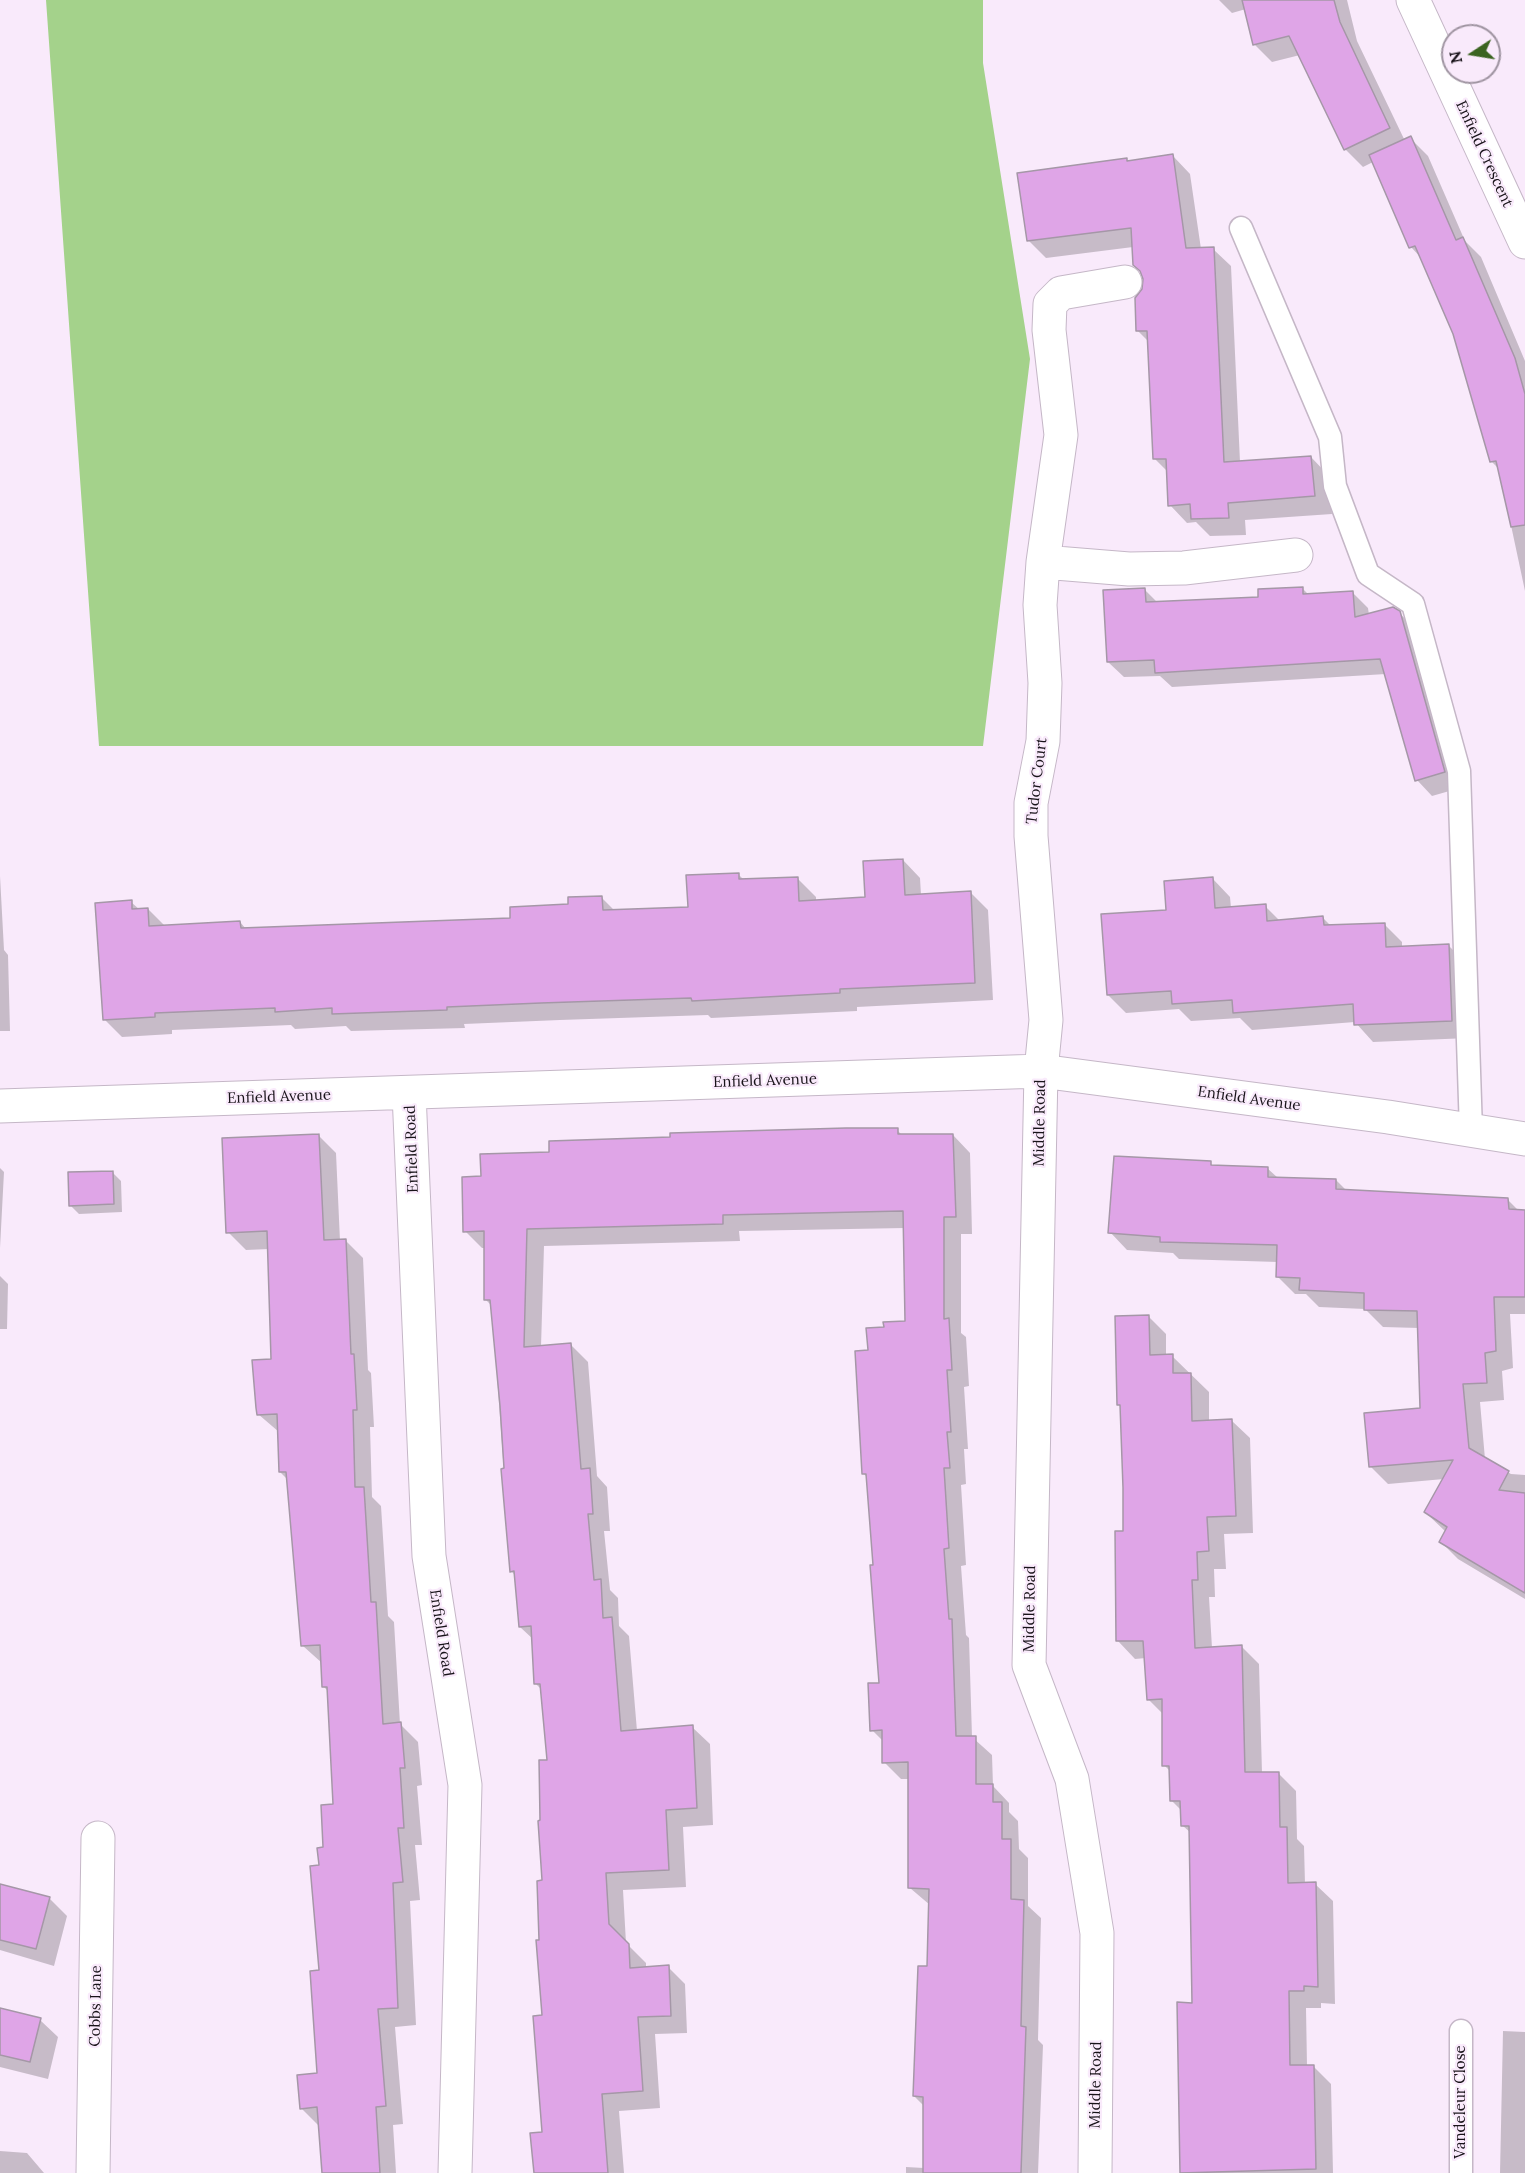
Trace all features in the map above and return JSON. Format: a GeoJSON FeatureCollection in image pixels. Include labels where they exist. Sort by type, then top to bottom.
{"type":"FeatureCollection","features":[{"type":"Feature","properties":{"kind":"street","name":"Enfield Crescent"},"geometry":{"type":"LineString","coordinates":[[1413,0],[1525,242]]}},
{"type":"Feature","properties":{"kind":"street","name":"Tudor Court"},"geometry":{"type":"LineString","coordinates":[[1041,1071],[1046,1020],[1030,836],[1031,803],[1043,741],[1045,683],[1040,605],[1043,562],[1062,435],[1049,330],[1050,304],[1061,293],[1125,282]]}},
{"type":"Feature","properties":{"kind":"street"},"geometry":{"type":"LineString","coordinates":[[1043,562],[1129,569],[1184,568],[1296,555]]}},
{"type":"Feature","properties":{"kind":"street","name":"Enfield Avenue"},"geometry":{"type":"LineString","coordinates":[[0,1106],[1041,1071],[1525,1139]]}},
{"type":"Feature","properties":{"kind":"street","name":"Middle Road"},"geometry":{"type":"LineString","coordinates":[[1041,1071],[1029,1665],[1072,1779],[1097,1933],[1095,2173]]}},
{"type":"Feature","properties":{"kind":"street","name":"Enfield Road"},"geometry":{"type":"LineString","coordinates":[[409,1093],[429,1556],[465,1785],[455,2173]]}},
{"type":"Feature","properties":{"kind":"street","name":"Cobbs Lane"},"geometry":{"type":"LineString","coordinates":[[93,2173],[98,1838]]}},
{"type":"Feature","properties":{"kind":"lane"},"geometry":{"type":"LineString","coordinates":[[1241,228],[1330,437],[1335,486],[1368,574],[1413,604],[1459,771],[1471,1131]]}},
{"type":"Feature","properties":{"kind":"lane","name":"Vandeleur Close"},"geometry":{"type":"LineString","coordinates":[[1461,2031],[1461,2173]]}},
{"type":"Feature","properties":{"kind":"green space"},"geometry":{"type":"Polygon","coordinates":[[[46,0],[983,0],[983,63],[1030,359],[983,746],[99,746],[46,0]]]}},
{"type":"Feature","properties":{"kind":"building"},"geometry":{"type":"Polygon","coordinates":[[[1242,0],[1334,0],[1340,22],[1390,128],[1344,150],[1289,36],[1253,45],[1242,0]]]}},
{"type":"Feature","properties":{"kind":"building"},"geometry":{"type":"Polygon","coordinates":[[[1411,136],[1456,240],[1463,237],[1515,358],[1525,394],[1525,525],[1511,527],[1496,461],[1490,462],[1453,334],[1415,246],[1409,248],[1369,155],[1411,136]]]}},
{"type":"Feature","properties":{"kind":"building"},"geometry":{"type":"Polygon","coordinates":[[[1173,154],[1186,248],[1214,247],[1224,462],[1311,456],[1315,496],[1228,503],[1229,518],[1191,519],[1190,504],[1168,506],[1166,459],[1153,459],[1147,331],[1136,331],[1135,298],[1142,289],[1143,279],[1140,271],[1133,265],[1131,228],[1027,241],[1017,173],[1173,154]]]}},
{"type":"Feature","properties":{"kind":"building"},"geometry":{"type":"Polygon","coordinates":[[[1303,587],[1303,594],[1353,591],[1355,617],[1393,607],[1400,611],[1445,772],[1415,781],[1380,659],[1155,673],[1154,660],[1107,662],[1103,590],[1145,588],[1146,602],[1258,597],[1258,589],[1303,587]]]}},
{"type":"Feature","properties":{"kind":"building"},"geometry":{"type":"Polygon","coordinates":[[[903,859],[905,895],[971,891],[975,983],[840,989],[840,993],[692,1001],[691,998],[541,1003],[447,1007],[447,1010],[332,1014],[332,1008],[275,1012],[275,1008],[155,1013],[155,1017],[103,1020],[95,903],[132,900],[132,909],[148,908],[149,926],[240,921],[241,928],[510,918],[510,907],[568,904],[568,897],[602,896],[603,910],[688,907],[686,875],[739,873],[739,879],[798,877],[799,901],[865,897],[863,861],[903,859]]]}},
{"type":"Feature","properties":{"kind":"building"},"geometry":{"type":"Polygon","coordinates":[[[1213,877],[1215,908],[1266,904],[1267,921],[1323,916],[1324,925],[1385,923],[1386,947],[1449,944],[1452,1021],[1354,1025],[1353,1004],[1233,1013],[1232,1000],[1172,1004],[1171,991],[1107,995],[1101,914],[1166,910],[1164,881],[1213,877]]]}},
{"type":"Feature","properties":{"kind":"building"},"geometry":{"type":"Polygon","coordinates":[[[898,1128],[898,1134],[953,1134],[956,1217],[944,1217],[944,1319],[949,1318],[952,1370],[947,1370],[951,1432],[947,1432],[950,1468],[944,1468],[949,1548],[944,1549],[949,1619],[952,1619],[956,1736],[976,1736],[976,1784],[993,1784],[993,1802],[1002,1802],[1002,1839],[1011,1839],[1011,1899],[1024,1900],[1021,2026],[1026,2027],[1021,2173],[923,2173],[923,2097],[913,2096],[918,1966],[927,1966],[929,1889],[908,1888],[908,1762],[882,1763],[882,1730],[870,1731],[868,1683],[879,1683],[870,1565],[873,1565],[866,1474],[862,1474],[855,1351],[868,1350],[866,1328],[884,1327],[883,1322],[905,1321],[903,1211],[723,1215],[723,1224],[527,1229],[524,1347],[571,1343],[581,1469],[590,1468],[593,1514],[588,1514],[594,1580],[601,1579],[603,1618],[612,1617],[621,1731],[693,1725],[697,1808],[666,1810],[669,1870],[606,1873],[609,1924],[629,1944],[630,1968],[669,1965],[671,2016],[638,2017],[643,2091],[602,2094],[608,2173],[534,2173],[530,2133],[542,2132],[533,2016],[542,2015],[536,1940],[539,1940],[537,1881],[542,1880],[538,1821],[540,1820],[539,1760],[547,1760],[540,1684],[534,1684],[531,1626],[519,1627],[514,1571],[510,1572],[501,1469],[504,1468],[500,1406],[490,1300],[484,1300],[484,1231],[463,1232],[462,1177],[481,1176],[480,1154],[549,1152],[549,1141],[670,1137],[670,1133],[898,1128]]]}},
{"type":"Feature","properties":{"kind":"building"},"geometry":{"type":"Polygon","coordinates":[[[319,1134],[324,1240],[346,1239],[351,1354],[354,1354],[357,1410],[353,1410],[355,1487],[364,1487],[371,1602],[376,1602],[383,1724],[401,1722],[405,1768],[400,1768],[404,1828],[398,1828],[403,1882],[393,1883],[398,2008],[378,2009],[386,2106],[376,2107],[380,2173],[322,2173],[317,2107],[300,2109],[297,2075],[317,2073],[310,1971],[319,1970],[310,1866],[319,1865],[317,1848],[323,1847],[321,1805],[333,1804],[327,1687],[322,1687],[320,1645],[301,1646],[286,1472],[279,1472],[277,1414],[257,1415],[256,1408],[252,1360],[271,1359],[267,1231],[226,1233],[222,1138],[319,1134]]]}},
{"type":"Feature","properties":{"kind":"building"},"geometry":{"type":"Polygon","coordinates":[[[1114,1156],[1211,1161],[1211,1165],[1268,1167],[1268,1177],[1336,1179],[1336,1189],[1508,1198],[1509,1209],[1525,1210],[1525,1297],[1494,1297],[1496,1351],[1485,1353],[1487,1383],[1463,1384],[1469,1448],[1509,1471],[1499,1490],[1525,1493],[1525,1593],[1439,1542],[1447,1527],[1424,1512],[1453,1460],[1369,1467],[1364,1413],[1420,1408],[1417,1311],[1364,1310],[1364,1293],[1299,1290],[1300,1278],[1276,1277],[1277,1245],[1160,1242],[1160,1237],[1108,1233],[1114,1156]]]}},
{"type":"Feature","properties":{"kind":"building"},"geometry":{"type":"Polygon","coordinates":[[[113,1171],[114,1204],[69,1206],[68,1172],[113,1171]]]}},
{"type":"Feature","properties":{"kind":"building"},"geometry":{"type":"Polygon","coordinates":[[[1149,1315],[1150,1355],[1173,1354],[1173,1373],[1191,1373],[1192,1421],[1232,1419],[1236,1516],[1207,1517],[1209,1551],[1197,1552],[1198,1580],[1192,1580],[1195,1648],[1242,1645],[1245,1772],[1279,1772],[1280,1827],[1287,1827],[1288,1883],[1316,1882],[1318,1987],[1304,1986],[1304,1991],[1289,1991],[1290,2065],[1314,2065],[1316,2169],[1180,2173],[1177,2002],[1192,2003],[1189,1826],[1181,1826],[1180,1801],[1170,1801],[1169,1766],[1162,1766],[1162,1699],[1147,1700],[1143,1641],[1116,1641],[1115,1531],[1123,1531],[1123,1488],[1120,1405],[1117,1405],[1115,1316],[1149,1315]]]}},
{"type":"Feature","properties":{"kind":"building"},"geometry":{"type":"Polygon","coordinates":[[[0,1884],[50,1897],[36,1949],[0,1940],[0,1884]]]}},
{"type":"Feature","properties":{"kind":"building"},"geometry":{"type":"Polygon","coordinates":[[[0,2008],[41,2018],[30,2062],[0,2055],[0,2008]]]}}]}
